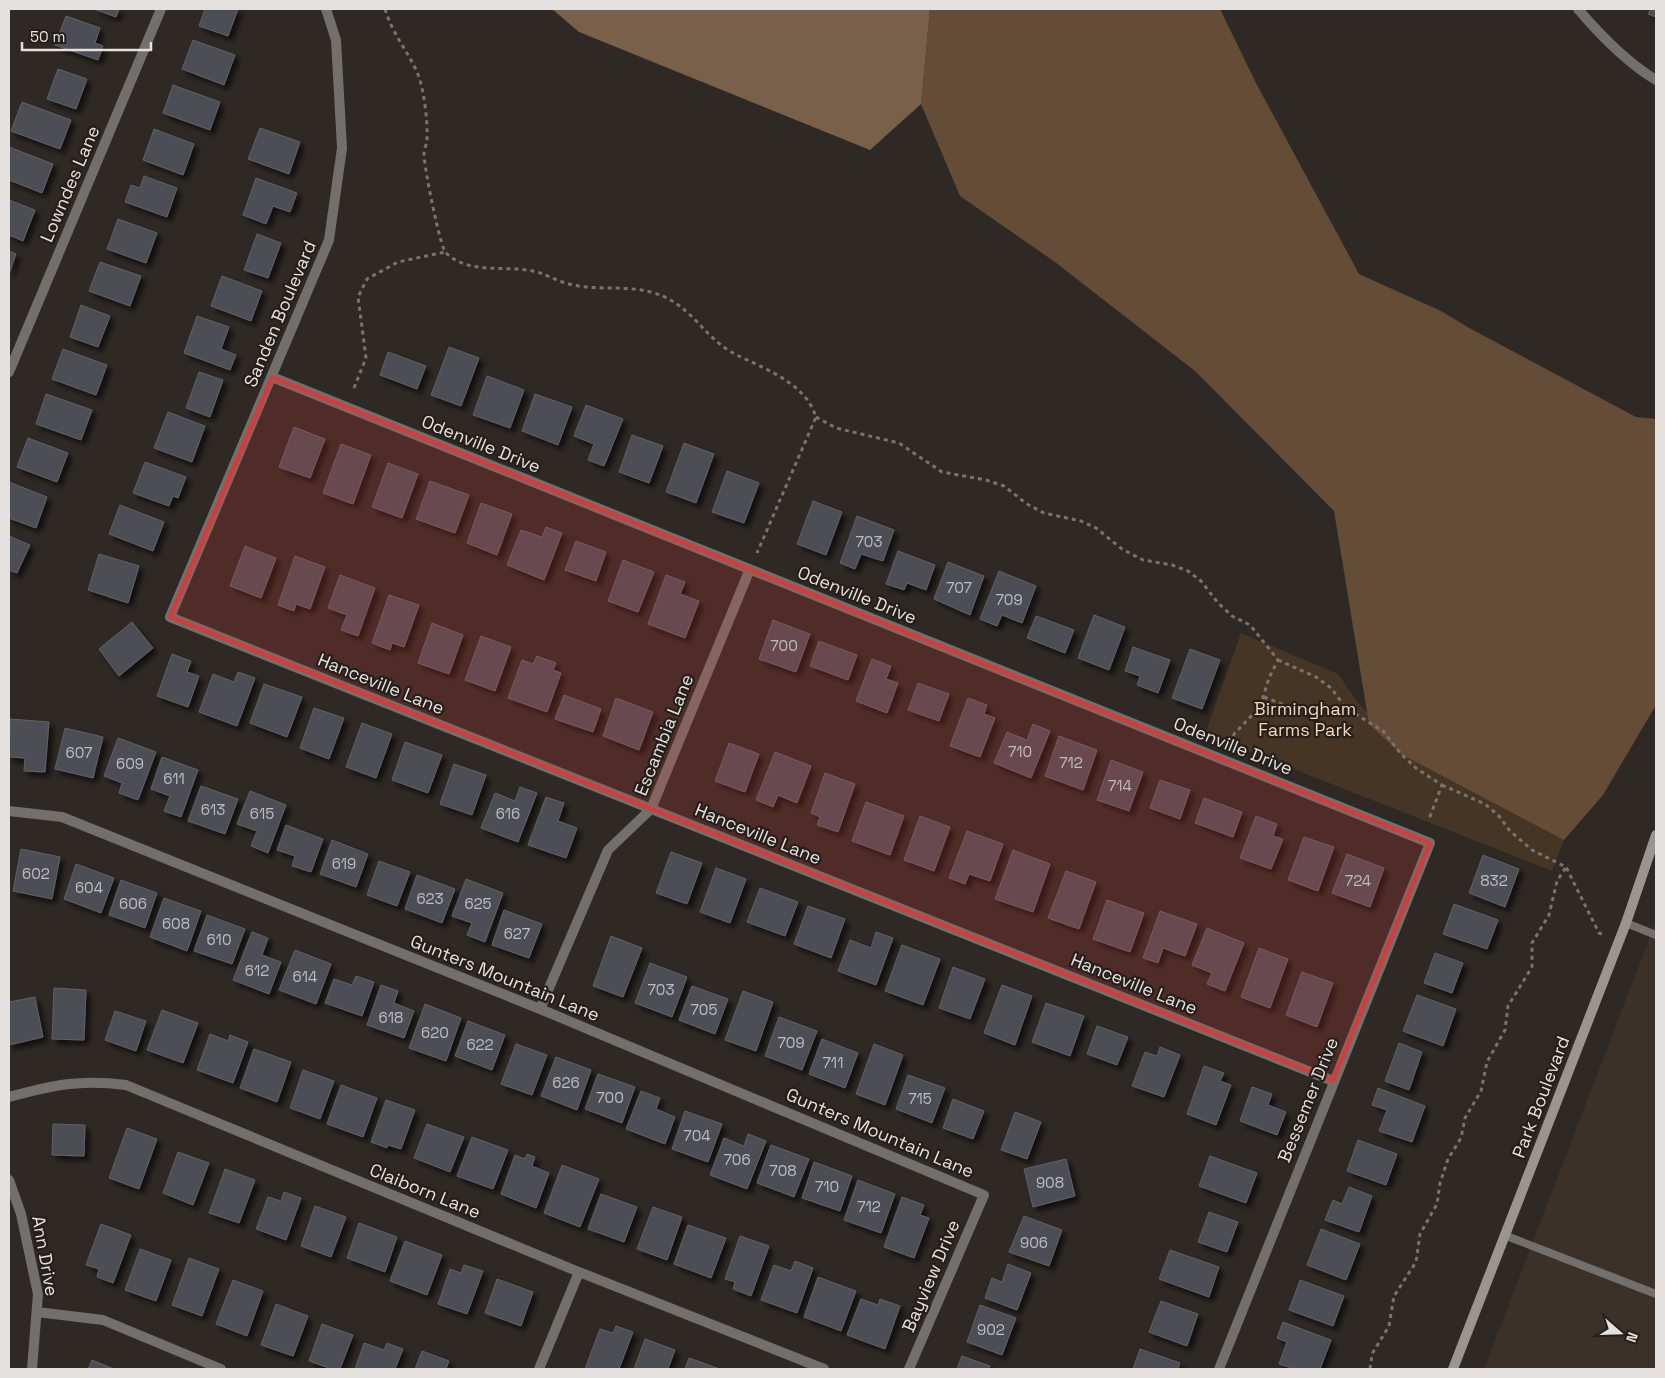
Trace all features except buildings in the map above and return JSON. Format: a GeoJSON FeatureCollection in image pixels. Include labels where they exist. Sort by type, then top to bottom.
{"type":"FeatureCollection","features":[{"type":"Feature","properties":{"kind":"main road","name":"Park Boulevard"},"geometry":{"type":"LineString","coordinates":[[1453,1369],[1626,923],[1656,835]]}},
{"type":"Feature","properties":{"kind":"street","name":"Lowndes Lane"},"geometry":{"type":"LineString","coordinates":[[9,372],[161,9]]}},
{"type":"Feature","properties":{"kind":"street","name":"Sanden Boulevard"},"geometry":{"type":"LineString","coordinates":[[170,617],[329,240],[342,148],[336,40],[326,9]]}},
{"type":"Feature","properties":{"kind":"street"},"geometry":{"type":"LineString","coordinates":[[1578,9],[1623,56],[1656,80]]}},
{"type":"Feature","properties":{"kind":"street","name":"Odenville Drive"},"geometry":{"type":"LineString","coordinates":[[272,377],[1430,843]]}},
{"type":"Feature","properties":{"kind":"street","name":"Escambia Lane"},"geometry":{"type":"LineString","coordinates":[[540,1008],[608,850],[652,809],[750,569]]}},
{"type":"Feature","properties":{"kind":"street","name":"Hanceville Lane"},"geometry":{"type":"LineString","coordinates":[[170,617],[1333,1081]]}},
{"type":"Feature","properties":{"kind":"street","name":"Gunters Mountain Lane"},"geometry":{"type":"LineString","coordinates":[[9,811],[62,817],[540,1008],[984,1195]]}},
{"type":"Feature","properties":{"kind":"street","name":"Bessemer Drive"},"geometry":{"type":"LineString","coordinates":[[1219,1369],[1430,843]]}},
{"type":"Feature","properties":{"kind":"street","name":"Claiborn Lane"},"geometry":{"type":"LineString","coordinates":[[9,1097],[59,1084],[84,1082],[126,1085],[579,1272],[824,1369]]}},
{"type":"Feature","properties":{"kind":"street","name":"Ann Drive"},"geometry":{"type":"LineString","coordinates":[[9,1180],[21,1214],[36,1285],[37,1312],[32,1369]]}},
{"type":"Feature","properties":{"kind":"street","name":"Bayview Drive"},"geometry":{"type":"LineString","coordinates":[[909,1369],[984,1195]]}},
{"type":"Feature","properties":{"kind":"street"},"geometry":{"type":"LineString","coordinates":[[539,1369],[579,1272]]}},
{"type":"Feature","properties":{"kind":"street"},"geometry":{"type":"LineString","coordinates":[[37,1312],[103,1320],[221,1369]]}},
{"type":"Feature","properties":{"kind":"lane"},"geometry":{"type":"LineString","coordinates":[[1626,923],[1656,935]]}},
{"type":"Feature","properties":{"kind":"lane"},"geometry":{"type":"LineString","coordinates":[[1504,1235],[1656,1294]]}},
{"type":"Feature","properties":{"kind":"path"},"geometry":{"type":"LineString","coordinates":[[385,9],[391,28],[417,71],[422,87],[427,139],[424,154],[439,238],[445,252],[460,262],[479,267],[533,271],[569,284],[619,287],[651,292],[668,298],[689,311],[724,348],[771,372],[795,387],[804,396],[816,417],[836,428],[899,443],[942,472],[986,480],[1004,486],[1027,504],[1044,513],[1082,521],[1096,528],[1122,549],[1142,560],[1172,565],[1188,571],[1201,581],[1218,603],[1232,616],[1250,624],[1278,660],[1316,677],[1331,688],[1344,706],[1361,720],[1383,731],[1406,759],[1442,785],[1485,804],[1499,816],[1510,831],[1532,850],[1566,867],[1599,933],[1605,936]]}},
{"type":"Feature","properties":{"kind":"path"},"geometry":{"type":"LineString","coordinates":[[354,388],[366,358],[358,297],[367,279],[398,262],[445,252]]}},
{"type":"Feature","properties":{"kind":"path"},"geometry":{"type":"LineString","coordinates":[[757,552],[816,417]]}},
{"type":"Feature","properties":{"kind":"path"},"geometry":{"type":"LineString","coordinates":[[1230,745],[1234,734],[1260,707],[1269,678],[1278,660]]}},
{"type":"Feature","properties":{"kind":"path"},"geometry":{"type":"LineString","coordinates":[[1264,697],[1284,705]]}},
{"type":"Feature","properties":{"kind":"path"},"geometry":{"type":"LineString","coordinates":[[1334,715],[1344,706]]}},
{"type":"Feature","properties":{"kind":"path"},"geometry":{"type":"LineString","coordinates":[[1429,819],[1442,785]]}},
{"type":"Feature","properties":{"kind":"path"},"geometry":{"type":"LineString","coordinates":[[1370,1369],[1372,1354],[1389,1326],[1394,1296],[1416,1262],[1420,1234],[1436,1204],[1440,1183],[1448,1159],[1461,1138],[1465,1118],[1481,1091],[1487,1062],[1505,1030],[1508,1006],[1532,967],[1532,943],[1549,915],[1557,881],[1566,867]]}},
{"type":"Feature","properties":{"kind":"highlighted area"},"geometry":{"type":"Polygon","coordinates":[[[272,377],[1430,843],[1333,1081],[170,617],[272,377]]]}},
{"type":"Feature","properties":{"kind":"shaded area"},"geometry":{"type":"Polygon","coordinates":[[[552,9],[930,9],[921,104],[870,150],[579,32],[552,9]]]}},
{"type":"Feature","properties":{"kind":"shaded area"},"geometry":{"type":"Polygon","coordinates":[[[930,9],[1220,9],[1257,85],[1359,274],[1441,311],[1636,417],[1656,419],[1656,705],[1603,795],[1564,840],[1401,754],[1369,724],[1334,511],[1195,371],[1055,262],[960,196],[921,104],[930,9]]]}},
{"type":"Feature","properties":{"kind":"shaded area"},"geometry":{"type":"Polygon","coordinates":[[[1656,921],[1656,1369],[1484,1369],[1656,921]]]}},
{"type":"Feature","properties":{"kind":"green space","name":"Birmingham Farms Park"},"geometry":{"type":"Polygon","coordinates":[[[1241,633],[1338,674],[1359,704],[1419,762],[1564,840],[1552,871],[1205,734],[1241,633]]]}}]}
